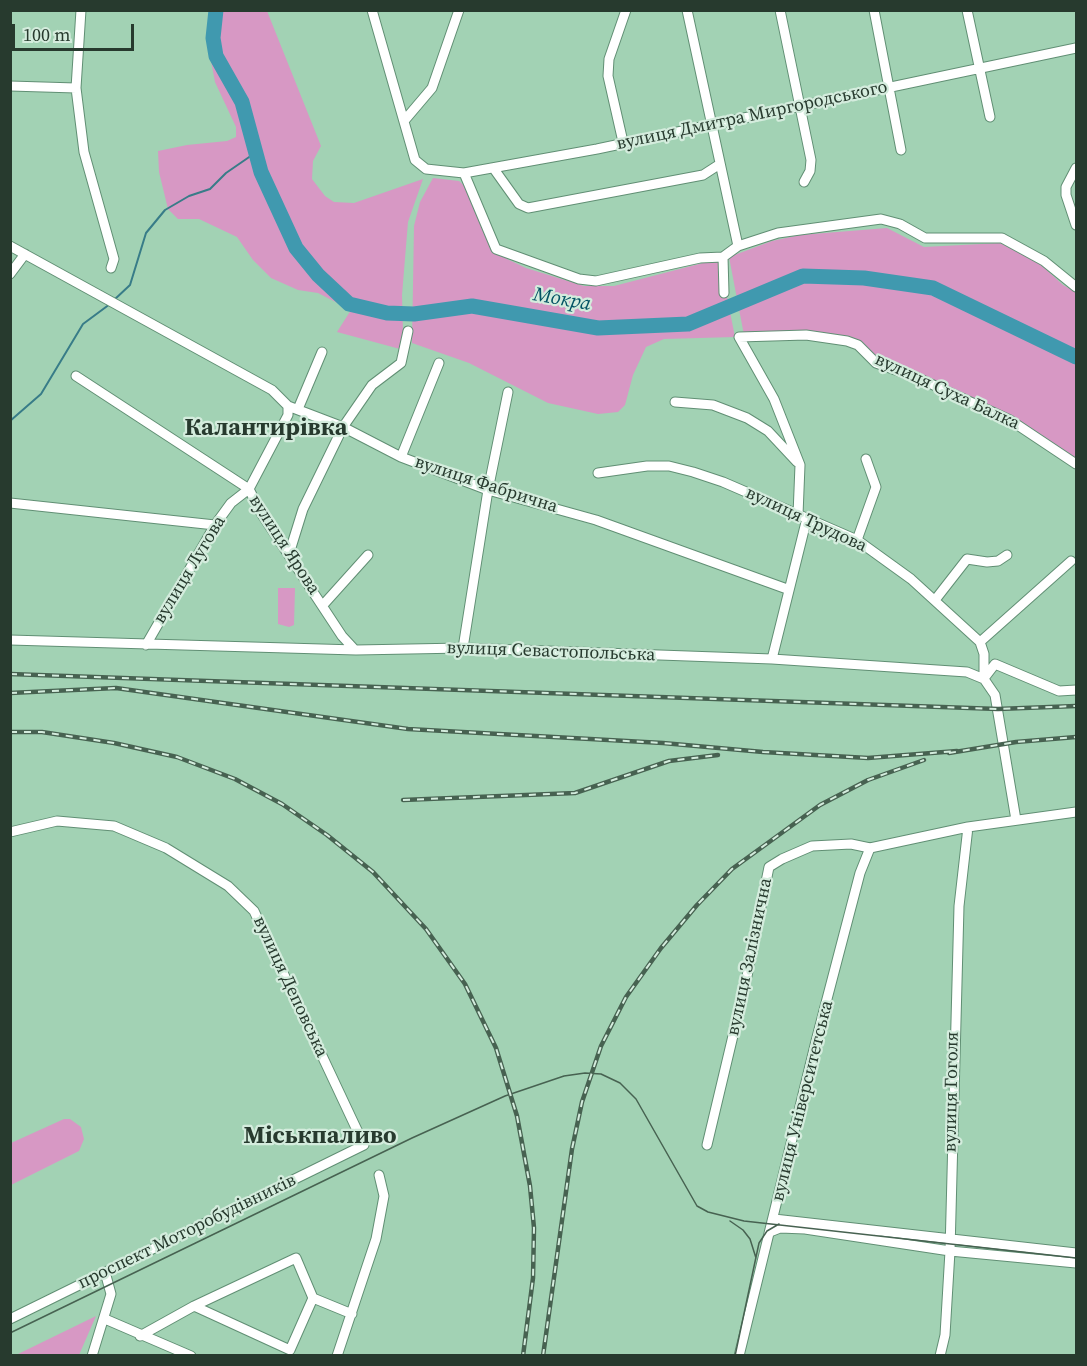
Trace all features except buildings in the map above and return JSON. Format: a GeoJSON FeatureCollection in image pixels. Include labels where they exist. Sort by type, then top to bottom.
{"type":"FeatureCollection","features":[{"type":"Feature","properties":{"kind":"street"},"geometry":{"type":"LineString","coordinates":[[81,10],[76,88],[84,152],[114,259],[111,268]]}},
{"type":"Feature","properties":{"kind":"street"},"geometry":{"type":"LineString","coordinates":[[372,10],[404,121]]}},
{"type":"Feature","properties":{"kind":"street"},"geometry":{"type":"LineString","coordinates":[[404,121],[432,88],[459,10]]}},
{"type":"Feature","properties":{"kind":"street"},"geometry":{"type":"LineString","coordinates":[[623,142],[608,76],[609,59],[626,10]]}},
{"type":"Feature","properties":{"kind":"street"},"geometry":{"type":"LineString","coordinates":[[687,10],[738,246]]}},
{"type":"Feature","properties":{"kind":"street"},"geometry":{"type":"LineString","coordinates":[[780,10],[789,65],[811,160],[810,171],[804,182]]}},
{"type":"Feature","properties":{"kind":"street"},"geometry":{"type":"LineString","coordinates":[[874,10],[891,87],[901,150]]}},
{"type":"Feature","properties":{"kind":"street"},"geometry":{"type":"LineString","coordinates":[[967,10],[990,117]]}},
{"type":"Feature","properties":{"kind":"street","name":"вулиця Дмитра Миргородського"},"geometry":{"type":"LineString","coordinates":[[404,121],[415,160],[426,169],[464,173],[494,169],[513,163],[1077,48]]}},
{"type":"Feature","properties":{"kind":"street"},"geometry":{"type":"LineString","coordinates":[[10,86],[76,88]]}},
{"type":"Feature","properties":{"kind":"street"},"geometry":{"type":"LineString","coordinates":[[494,169],[519,204],[528,208],[708,174],[720,164]]}},
{"type":"Feature","properties":{"kind":"street"},"geometry":{"type":"LineString","coordinates":[[1077,168],[1066,187],[1066,195],[1077,225]]}},
{"type":"Feature","properties":{"kind":"street"},"geometry":{"type":"LineString","coordinates":[[464,173],[496,249],[579,279],[596,281],[700,258],[723,257],[738,246],[778,233],[881,219],[900,224],[925,238],[1002,238],[1044,261],[1077,287]]}},
{"type":"Feature","properties":{"kind":"street","name":"вулиця Фабрична"},"geometry":{"type":"LineString","coordinates":[[10,246],[272,390],[288,406],[343,427],[401,457],[488,490],[596,520],[787,589]]}},
{"type":"Feature","properties":{"kind":"street"},"geometry":{"type":"LineString","coordinates":[[10,274],[25,254]]}},
{"type":"Feature","properties":{"kind":"street"},"geometry":{"type":"LineString","coordinates":[[723,257],[724,293]]}},
{"type":"Feature","properties":{"kind":"street"},"geometry":{"type":"LineString","coordinates":[[289,554],[303,509],[343,427],[372,386],[401,363],[408,331]]}},
{"type":"Feature","properties":{"kind":"street","name":"вулиця Суха Балка"},"geometry":{"type":"LineString","coordinates":[[800,465],[774,399],[740,337],[806,335],[847,341],[858,345],[876,363],[918,378],[1010,420],[1077,464]]}},
{"type":"Feature","properties":{"kind":"street"},"geometry":{"type":"LineString","coordinates":[[298,409],[313,380],[322,352]]}},
{"type":"Feature","properties":{"kind":"street"},"geometry":{"type":"LineString","coordinates":[[401,457],[439,363]]}},
{"type":"Feature","properties":{"kind":"street","name":"вулиця Ярова"},"geometry":{"type":"LineString","coordinates":[[76,376],[249,489],[342,636],[356,650]]}},
{"type":"Feature","properties":{"kind":"street"},"geometry":{"type":"LineString","coordinates":[[463,648],[488,490],[508,392]]}},
{"type":"Feature","properties":{"kind":"street"},"geometry":{"type":"LineString","coordinates":[[675,402],[713,405],[747,418],[768,431],[800,465],[803,516],[771,659]]}},
{"type":"Feature","properties":{"kind":"street","name":"вулиця Лугова"},"geometry":{"type":"LineString","coordinates":[[146,645],[215,525],[231,503],[249,489],[288,415],[288,406]]}},
{"type":"Feature","properties":{"kind":"street"},"geometry":{"type":"LineString","coordinates":[[857,540],[876,487],[866,459]]}},
{"type":"Feature","properties":{"kind":"street","name":"вулиця Трудова"},"geometry":{"type":"LineString","coordinates":[[598,473],[647,466],[669,466],[723,482],[803,516],[857,540],[890,561],[980,642]]}},
{"type":"Feature","properties":{"kind":"street"},"geometry":{"type":"LineString","coordinates":[[10,503],[215,525]]}},
{"type":"Feature","properties":{"kind":"street"},"geometry":{"type":"LineString","coordinates":[[323,605],[368,555]]}},
{"type":"Feature","properties":{"kind":"street"},"geometry":{"type":"LineString","coordinates":[[935,600],[967,559],[998,561],[1007,555]]}},
{"type":"Feature","properties":{"kind":"street"},"geometry":{"type":"LineString","coordinates":[[1016,820],[998,709],[990,686],[984,679],[984,654],[980,642],[1071,561]]}},
{"type":"Feature","properties":{"kind":"street","name":"вулиця Севастопольська"},"geometry":{"type":"LineString","coordinates":[[10,640],[356,650],[463,648],[771,659],[967,672],[984,679]]}},
{"type":"Feature","properties":{"kind":"street"},"geometry":{"type":"LineString","coordinates":[[984,679],[995,664],[1059,691],[1077,690]]}},
{"type":"Feature","properties":{"kind":"street","name":"вулиця Залізнична"},"geometry":{"type":"LineString","coordinates":[[707,1145],[746,981],[769,867],[782,858],[812,846],[851,844],[870,848],[968,827],[1077,813]]}},
{"type":"Feature","properties":{"kind":"street","name":"вулиця Деповська"},"geometry":{"type":"LineString","coordinates":[[10,832],[57,821],[114,826],[166,848],[228,886],[254,911],[364,1145]]}},
{"type":"Feature","properties":{"kind":"street","name":"вулиця Гоголя"},"geometry":{"type":"LineString","coordinates":[[940,1356],[945,1335],[950,1251],[955,977],[959,906],[968,827]]}},
{"type":"Feature","properties":{"kind":"street","name":"вулиця Університетська"},"geometry":{"type":"LineString","coordinates":[[739,1356],[816,1041],[860,873],[870,848]]}},
{"type":"Feature","properties":{"kind":"street","name":"проспект Моторобудівників"},"geometry":{"type":"LineString","coordinates":[[10,1319],[364,1145]]}},
{"type":"Feature","properties":{"kind":"street"},"geometry":{"type":"LineString","coordinates":[[337,1356],[382,1212],[384,1196],[379,1175]]}},
{"type":"Feature","properties":{"kind":"street"},"geometry":{"type":"LineString","coordinates":[[774,1219],[1077,1253]]}},
{"type":"Feature","properties":{"kind":"street"},"geometry":{"type":"LineString","coordinates":[[770,1232],[780,1227],[805,1229],[950,1251],[1077,1263]]}},
{"type":"Feature","properties":{"kind":"street"},"geometry":{"type":"LineString","coordinates":[[140,1336],[194,1306],[296,1258],[313,1298],[352,1314]]}},
{"type":"Feature","properties":{"kind":"street"},"geometry":{"type":"LineString","coordinates":[[92,1356],[111,1294],[105,1272]]}},
{"type":"Feature","properties":{"kind":"street"},"geometry":{"type":"LineString","coordinates":[[194,1306],[290,1350],[313,1298]]}},
{"type":"Feature","properties":{"kind":"street"},"geometry":{"type":"LineString","coordinates":[[105,1319],[187,1355]]}},
{"type":"Feature","properties":{"kind":"shaded area"},"geometry":{"type":"Polygon","coordinates":[[[212,11],[267,11],[321,146],[313,161],[312,179],[325,196],[334,202],[354,203],[423,179],[408,222],[402,295],[403,334],[400,349],[337,332],[351,310],[318,293],[298,290],[271,278],[253,260],[237,237],[199,219],[178,219],[168,209],[159,172],[158,151],[227,141],[236,137],[236,127],[215,82],[208,45],[212,11]]]}},
{"type":"Feature","properties":{"kind":"shaded area"},"geometry":{"type":"Polygon","coordinates":[[[433,178],[459,181],[474,195],[492,244],[507,259],[526,268],[584,286],[614,286],[703,263],[720,262],[735,337],[664,339],[646,347],[633,375],[625,405],[618,412],[598,414],[548,403],[469,363],[412,343],[414,226],[420,202],[433,178]]]}},
{"type":"Feature","properties":{"kind":"shaded area"},"geometry":{"type":"Polygon","coordinates":[[[887,228],[924,247],[1000,243],[1039,263],[1063,285],[1076,292],[1076,460],[1012,417],[919,373],[878,358],[852,337],[806,332],[744,335],[729,257],[772,241],[800,235],[887,228]]]}},
{"type":"Feature","properties":{"kind":"shaded area"},"geometry":{"type":"Polygon","coordinates":[[[278,588],[295,588],[294,625],[289,627],[278,624],[278,588]]]}},
{"type":"Feature","properties":{"kind":"shaded area"},"geometry":{"type":"Polygon","coordinates":[[[64,1119],[70,1119],[81,1127],[84,1139],[79,1151],[11,1185],[11,1143],[64,1119]]]}},
{"type":"Feature","properties":{"kind":"shaded area"},"geometry":{"type":"Polygon","coordinates":[[[96,1316],[79,1355],[16,1355],[96,1316]]]}},
{"type":"Feature","properties":{"kind":"waterway","name":"Мокра"},"geometry":{"type":"LineString","coordinates":[[216,10],[213,38],[216,56],[242,102],[261,172],[296,248],[318,275],[349,304],[387,313],[414,314],[472,306],[598,328],[688,324],[803,276],[864,278],[933,288],[1076,357]]}},
{"type":"Feature","properties":{"kind":"waterway"},"geometry":{"type":"LineString","coordinates":[[114,300],[130,285],[146,233],[165,210],[189,196],[210,189],[226,173],[255,153]]}},
{"type":"Feature","properties":{"kind":"waterway"},"geometry":{"type":"LineString","coordinates":[[10,421],[41,394],[83,324],[110,304]]}},
{"type":"Feature","properties":{"kind":"tram line"},"geometry":{"type":"LineString","coordinates":[[10,1333],[412,1138],[505,1096],[564,1076],[585,1073],[601,1074],[620,1083],[636,1099],[697,1206],[708,1212],[744,1221],[1076,1258]]}},
{"type":"Feature","properties":{"kind":"tram line"},"geometry":{"type":"LineString","coordinates":[[730,1221],[743,1230],[750,1239],[756,1258]]}},
{"type":"Feature","properties":{"kind":"tram line"},"geometry":{"type":"LineString","coordinates":[[735,1356],[759,1243],[767,1231],[779,1224]]}},
{"type":"Feature","properties":{"kind":"railway"},"geometry":{"type":"LineString","coordinates":[[10,674],[998,709],[1076,706]]}},
{"type":"Feature","properties":{"kind":"railway"},"geometry":{"type":"LineString","coordinates":[[10,693],[116,688],[408,729],[663,743],[763,752],[868,758],[957,751]]}},
{"type":"Feature","properties":{"kind":"railway"},"geometry":{"type":"LineString","coordinates":[[10,732],[42,732],[114,743],[177,757],[235,779],[282,804],[327,835],[373,872],[426,929],[465,984],[496,1048],[517,1116],[530,1186],[534,1228],[533,1278],[523,1356]]}},
{"type":"Feature","properties":{"kind":"railway"},"geometry":{"type":"LineString","coordinates":[[949,753],[1016,742],[1076,737]]}},
{"type":"Feature","properties":{"kind":"railway"},"geometry":{"type":"LineString","coordinates":[[403,800],[575,793],[669,761],[718,755]]}},
{"type":"Feature","properties":{"kind":"railway"},"geometry":{"type":"LineString","coordinates":[[543,1356],[572,1149],[582,1102],[601,1046],[626,997],[661,948],[697,905],[732,869],[820,805],[868,780],[924,760]]}},
{"type":"Feature","properties":{"kind":"district","name":"Калантирівка"},"geometry":{"type":"Point","coordinates":[266,429]}},
{"type":"Feature","properties":{"kind":"district","name":"Міськпаливо"},"geometry":{"type":"Point","coordinates":[320,1137]}}]}
